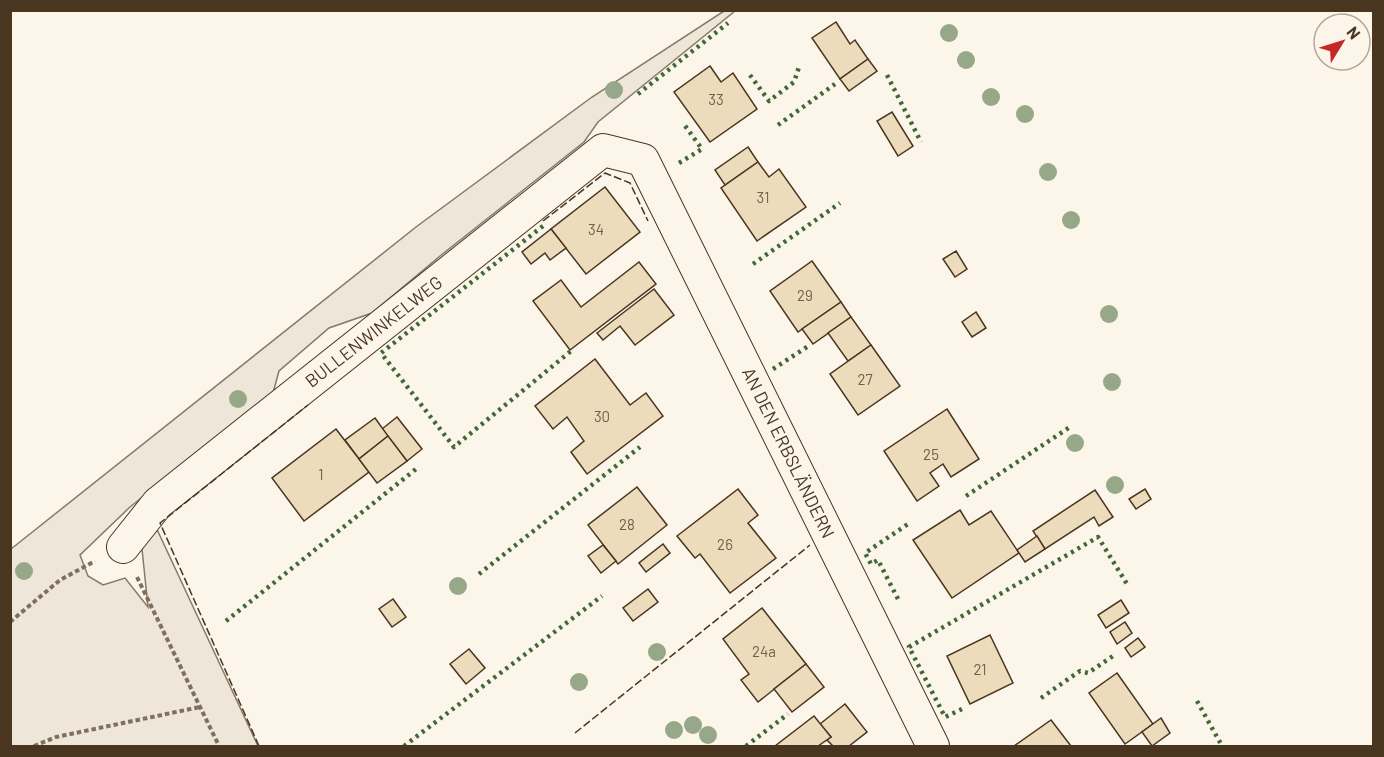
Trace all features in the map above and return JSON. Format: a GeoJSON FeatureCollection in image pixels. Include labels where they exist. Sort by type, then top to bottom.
{"type":"FeatureCollection","features":[{"type":"Feature","properties":{"kind":"street","name":"BULLENWINKELWEG"},"geometry":{"type":"LineString","coordinates":[[123,547],[158,503],[603,150],[643,160]]}},
{"type":"Feature","properties":{"kind":"street","name":"AN DEN ERBSLÄNDERN"},"geometry":{"type":"LineString","coordinates":[[643,160],[933,747]]}},
{"type":"Feature","properties":{"kind":"path"},"geometry":{"type":"LineString","coordinates":[[10,622],[60,580],[123,547],[219,747]]}},
{"type":"Feature","properties":{"kind":"path"},"geometry":{"type":"LineString","coordinates":[[34,747],[56,737],[200,707]]}},
{"type":"Feature","properties":{"kind":"shaded area"},"geometry":{"type":"Polygon","coordinates":[[[724,11],[735,11],[598,122],[584,142],[372,313],[329,328],[279,371],[273,393],[130,507],[80,555],[88,576],[103,585],[125,578],[148,607],[142,549],[154,523],[258,746],[11,746],[11,549],[416,227],[592,97],[724,11]]]}},
{"type":"Feature","properties":{"kind":"building"},"geometry":{"type":"Polygon","coordinates":[[[836,22],[850,44],[855,40],[868,59],[840,79],[812,38],[836,22]]]}},
{"type":"Feature","properties":{"kind":"building"},"geometry":{"type":"Polygon","coordinates":[[[868,59],[877,71],[849,91],[840,79],[868,59]]]}},
{"type":"Feature","properties":{"kind":"building"},"geometry":{"type":"Polygon","coordinates":[[[710,66],[721,82],[733,73],[757,109],[710,142],[674,92],[710,66]]]}},
{"type":"Feature","properties":{"kind":"building"},"geometry":{"type":"Polygon","coordinates":[[[892,112],[913,146],[898,156],[877,121],[892,112]]]}},
{"type":"Feature","properties":{"kind":"building"},"geometry":{"type":"Polygon","coordinates":[[[748,147],[758,162],[725,185],[715,170],[748,147]]]}},
{"type":"Feature","properties":{"kind":"building"},"geometry":{"type":"Polygon","coordinates":[[[758,162],[769,177],[779,169],[806,207],[757,241],[721,188],[758,162]]]}},
{"type":"Feature","properties":{"kind":"building"},"geometry":{"type":"Polygon","coordinates":[[[605,187],[640,232],[586,274],[551,229],[605,187]]]}},
{"type":"Feature","properties":{"kind":"building"},"geometry":{"type":"Polygon","coordinates":[[[551,229],[566,248],[550,260],[545,253],[531,264],[522,252],[551,229]]]}},
{"type":"Feature","properties":{"kind":"building"},"geometry":{"type":"Polygon","coordinates":[[[956,251],[967,269],[955,277],[943,259],[956,251]]]}},
{"type":"Feature","properties":{"kind":"building"},"geometry":{"type":"Polygon","coordinates":[[[812,261],[841,302],[798,332],[770,291],[812,261]]]}},
{"type":"Feature","properties":{"kind":"building"},"geometry":{"type":"Polygon","coordinates":[[[639,262],[656,284],[570,350],[533,301],[561,280],[581,307],[639,262]]]}},
{"type":"Feature","properties":{"kind":"building"},"geometry":{"type":"Polygon","coordinates":[[[654,289],[674,315],[635,345],[620,326],[603,340],[597,333],[654,289]]]}},
{"type":"Feature","properties":{"kind":"building"},"geometry":{"type":"Polygon","coordinates":[[[841,302],[851,317],[813,344],[802,329],[841,302]]]}},
{"type":"Feature","properties":{"kind":"building"},"geometry":{"type":"Polygon","coordinates":[[[976,312],[986,328],[972,337],[962,322],[976,312]]]}},
{"type":"Feature","properties":{"kind":"building"},"geometry":{"type":"Polygon","coordinates":[[[851,317],[871,345],[848,361],[828,333],[851,317]]]}},
{"type":"Feature","properties":{"kind":"building"},"geometry":{"type":"Polygon","coordinates":[[[871,345],[900,386],[858,415],[830,374],[871,345]]]}},
{"type":"Feature","properties":{"kind":"building"},"geometry":{"type":"Polygon","coordinates":[[[595,359],[630,405],[646,393],[663,416],[587,474],[571,452],[584,441],[567,417],[553,429],[535,406],[595,359]]]}},
{"type":"Feature","properties":{"kind":"building"},"geometry":{"type":"Polygon","coordinates":[[[947,409],[979,459],[951,477],[943,464],[930,473],[939,486],[917,501],[884,451],[947,409]]]}},
{"type":"Feature","properties":{"kind":"building"},"geometry":{"type":"Polygon","coordinates":[[[397,417],[422,449],[407,461],[382,429],[397,417]]]}},
{"type":"Feature","properties":{"kind":"building"},"geometry":{"type":"Polygon","coordinates":[[[375,418],[388,436],[359,459],[345,440],[375,418]]]}},
{"type":"Feature","properties":{"kind":"building"},"geometry":{"type":"Polygon","coordinates":[[[336,429],[369,472],[304,521],[272,478],[336,429]]]}},
{"type":"Feature","properties":{"kind":"building"},"geometry":{"type":"Polygon","coordinates":[[[388,436],[407,461],[377,483],[359,459],[388,436]]]}},
{"type":"Feature","properties":{"kind":"building"},"geometry":{"type":"Polygon","coordinates":[[[637,487],[667,525],[618,564],[588,525],[637,487]]]}},
{"type":"Feature","properties":{"kind":"building"},"geometry":{"type":"Polygon","coordinates":[[[738,489],[758,515],[748,523],[776,558],[730,593],[700,554],[695,558],[677,536],[738,489]]]}},
{"type":"Feature","properties":{"kind":"building"},"geometry":{"type":"Polygon","coordinates":[[[1145,489],[1151,499],[1136,509],[1129,499],[1145,489]]]}},
{"type":"Feature","properties":{"kind":"building"},"geometry":{"type":"Polygon","coordinates":[[[1095,490],[1113,517],[1099,526],[1094,517],[1045,549],[1033,531],[1095,490]]]}},
{"type":"Feature","properties":{"kind":"building"},"geometry":{"type":"Polygon","coordinates":[[[960,510],[969,525],[991,511],[1019,553],[952,598],[913,540],[960,510]]]}},
{"type":"Feature","properties":{"kind":"building"},"geometry":{"type":"Polygon","coordinates":[[[1037,536],[1045,549],[1025,562],[1017,550],[1037,536]]]}},
{"type":"Feature","properties":{"kind":"building"},"geometry":{"type":"Polygon","coordinates":[[[663,544],[670,553],[646,572],[639,563],[663,544]]]}},
{"type":"Feature","properties":{"kind":"building"},"geometry":{"type":"Polygon","coordinates":[[[603,545],[616,561],[601,573],[588,556],[603,545]]]}},
{"type":"Feature","properties":{"kind":"building"},"geometry":{"type":"Polygon","coordinates":[[[648,589],[658,602],[633,621],[623,608],[648,589]]]}},
{"type":"Feature","properties":{"kind":"building"},"geometry":{"type":"Polygon","coordinates":[[[393,599],[406,617],[392,627],[379,609],[393,599]]]}},
{"type":"Feature","properties":{"kind":"building"},"geometry":{"type":"Polygon","coordinates":[[[1121,600],[1129,613],[1106,628],[1098,615],[1121,600]]]}},
{"type":"Feature","properties":{"kind":"building"},"geometry":{"type":"Polygon","coordinates":[[[762,608],[806,664],[758,702],[741,680],[749,674],[723,639],[762,608]]]}},
{"type":"Feature","properties":{"kind":"building"},"geometry":{"type":"Polygon","coordinates":[[[1125,622],[1132,633],[1117,644],[1110,632],[1125,622]]]}},
{"type":"Feature","properties":{"kind":"building"},"geometry":{"type":"Polygon","coordinates":[[[990,635],[1013,683],[970,704],[947,656],[990,635]]]}},
{"type":"Feature","properties":{"kind":"building"},"geometry":{"type":"Polygon","coordinates":[[[1138,638],[1145,647],[1131,657],[1125,648],[1138,638]]]}},
{"type":"Feature","properties":{"kind":"building"},"geometry":{"type":"Polygon","coordinates":[[[469,649],[485,668],[466,684],[450,664],[469,649]]]}},
{"type":"Feature","properties":{"kind":"building"},"geometry":{"type":"Polygon","coordinates":[[[806,664],[824,687],[792,712],[774,689],[806,664]]]}},
{"type":"Feature","properties":{"kind":"building"},"geometry":{"type":"Polygon","coordinates":[[[1117,673],[1153,724],[1125,744],[1089,693],[1117,673]]]}},
{"type":"Feature","properties":{"kind":"building"},"geometry":{"type":"Polygon","coordinates":[[[845,704],[867,732],[849,746],[833,746],[827,740],[831,737],[820,724],[845,704]]]}},
{"type":"Feature","properties":{"kind":"building"},"geometry":{"type":"Polygon","coordinates":[[[814,716],[831,737],[818,746],[775,746],[814,716]]]}},
{"type":"Feature","properties":{"kind":"building"},"geometry":{"type":"Polygon","coordinates":[[[1161,718],[1170,733],[1152,746],[1142,732],[1161,718]]]}},
{"type":"Feature","properties":{"kind":"building"},"geometry":{"type":"Polygon","coordinates":[[[1051,720],[1071,746],[1014,746],[1051,720]]]}},
{"type":"Feature","properties":{"kind":"hedge"},"geometry":{"type":"LineString","coordinates":[[638,94],[728,23]]}},
{"type":"Feature","properties":{"kind":"hedge"},"geometry":{"type":"LineString","coordinates":[[750,75],[769,101],[794,82],[800,64]]}},
{"type":"Feature","properties":{"kind":"hedge"},"geometry":{"type":"LineString","coordinates":[[887,75],[921,142]]}},
{"type":"Feature","properties":{"kind":"hedge"},"geometry":{"type":"LineString","coordinates":[[778,125],[835,84]]}},
{"type":"Feature","properties":{"kind":"hedge"},"geometry":{"type":"LineString","coordinates":[[679,163],[702,149],[683,123]]}},
{"type":"Feature","properties":{"kind":"hedge"},"geometry":{"type":"LineString","coordinates":[[753,264],[840,203]]}},
{"type":"Feature","properties":{"kind":"hedge"},"geometry":{"type":"LineString","coordinates":[[543,226],[381,353],[454,447],[571,351]]}},
{"type":"Feature","properties":{"kind":"hedge"},"geometry":{"type":"LineString","coordinates":[[773,369],[810,345]]}},
{"type":"Feature","properties":{"kind":"hedge"},"geometry":{"type":"LineString","coordinates":[[966,496],[1070,427]]}},
{"type":"Feature","properties":{"kind":"hedge"},"geometry":{"type":"LineString","coordinates":[[479,574],[640,447]]}},
{"type":"Feature","properties":{"kind":"hedge"},"geometry":{"type":"LineString","coordinates":[[226,621],[416,469]]}},
{"type":"Feature","properties":{"kind":"hedge"},"geometry":{"type":"LineString","coordinates":[[898,599],[878,560],[871,564],[865,553],[911,522]]}},
{"type":"Feature","properties":{"kind":"hedge"},"geometry":{"type":"LineString","coordinates":[[962,709],[945,717],[909,647],[1098,537],[1127,584]]}},
{"type":"Feature","properties":{"kind":"hedge"},"geometry":{"type":"LineString","coordinates":[[404,746],[602,596]]}},
{"type":"Feature","properties":{"kind":"hedge"},"geometry":{"type":"LineString","coordinates":[[1041,698],[1080,671],[1088,673],[1116,654]]}},
{"type":"Feature","properties":{"kind":"hedge"},"geometry":{"type":"LineString","coordinates":[[1197,701],[1222,746]]}},
{"type":"Feature","properties":{"kind":"hedge"},"geometry":{"type":"LineString","coordinates":[[746,746],[788,714]]}},
{"type":"Feature","properties":{"kind":"fence"},"geometry":{"type":"LineString","coordinates":[[543,221],[605,173],[630,183],[648,221]]}},
{"type":"Feature","properties":{"kind":"fence"},"geometry":{"type":"LineString","coordinates":[[259,746],[160,523],[308,405]]}},
{"type":"Feature","properties":{"kind":"fence"},"geometry":{"type":"LineString","coordinates":[[575,733],[810,545]]}}]}
